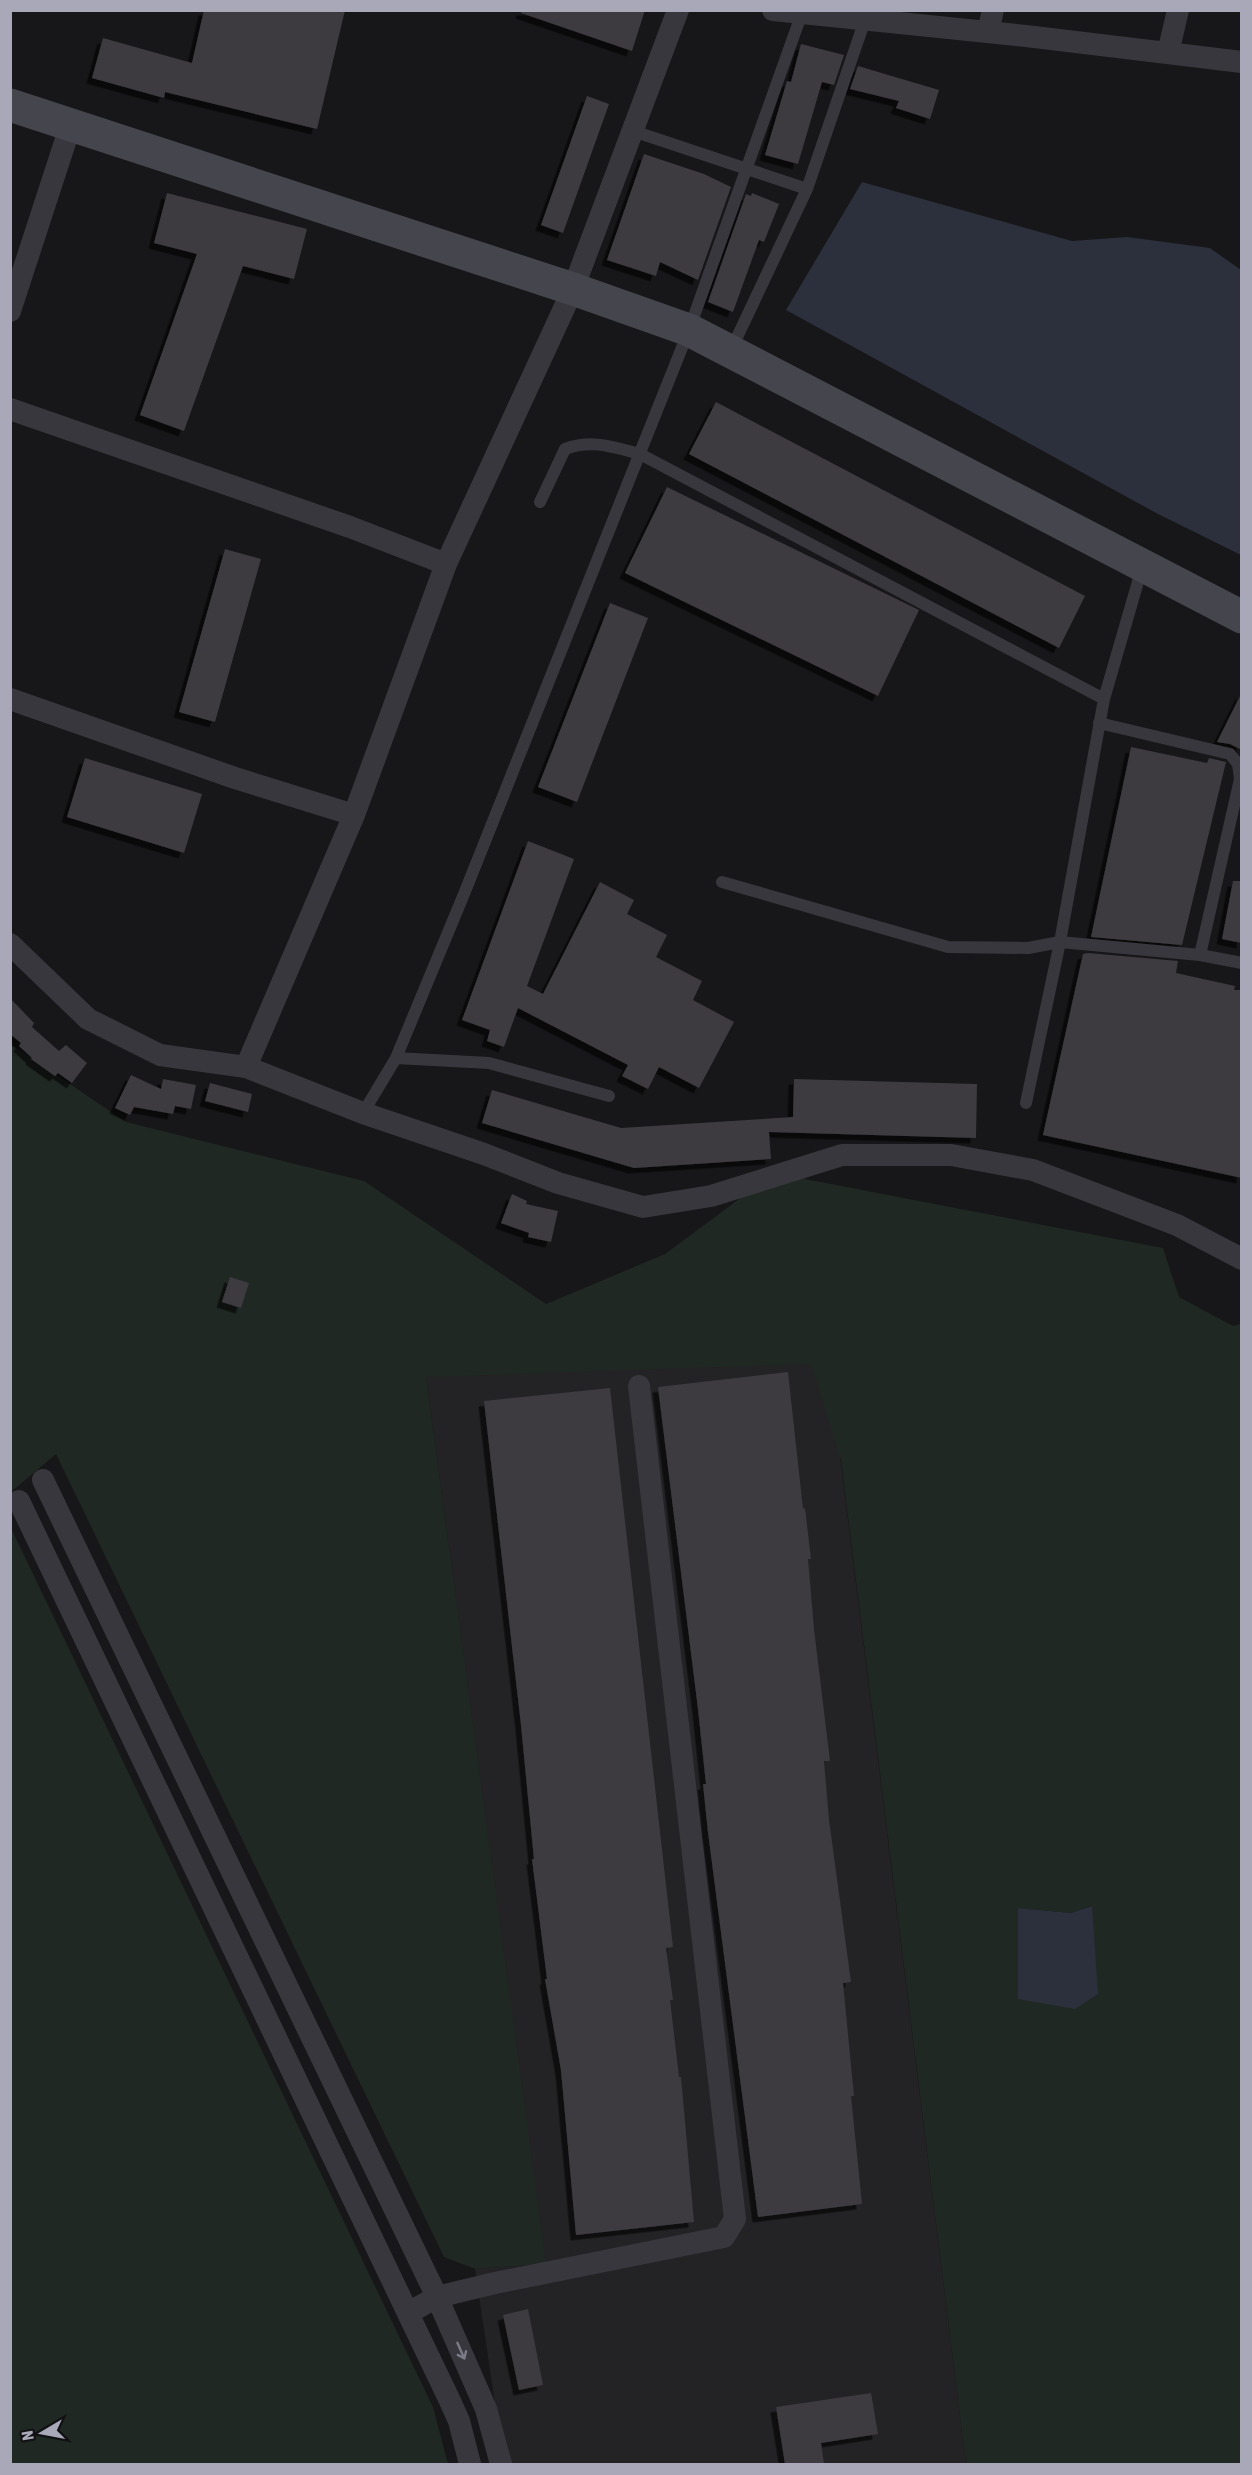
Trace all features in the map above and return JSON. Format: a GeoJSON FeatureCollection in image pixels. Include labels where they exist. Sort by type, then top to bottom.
{"type":"FeatureCollection","features":[{"type":"Feature","properties":{"kind":"street"},"geometry":{"type":"LineString","coordinates":[[246,1067],[354,815],[446,564],[573,289],[678,10]]}},
{"type":"Feature","properties":{"kind":"street"},"geometry":{"type":"LineString","coordinates":[[773,10],[991,21],[1168,53],[1242,63]]}},
{"type":"Feature","properties":{"kind":"street"},"geometry":{"type":"LineString","coordinates":[[1168,53],[1178,10]]}},
{"type":"Feature","properties":{"kind":"street"},"geometry":{"type":"LineString","coordinates":[[10,105],[573,289],[689,330],[1242,617]]}},
{"type":"Feature","properties":{"kind":"street"},"geometry":{"type":"LineString","coordinates":[[10,311],[17,271],[71,124]]}},
{"type":"Feature","properties":{"kind":"street"},"geometry":{"type":"LineString","coordinates":[[10,409],[350,527],[446,564]]}},
{"type":"Feature","properties":{"kind":"street"},"geometry":{"type":"LineString","coordinates":[[10,699],[235,778],[354,815]]}},
{"type":"Feature","properties":{"kind":"street"},"geometry":{"type":"LineString","coordinates":[[10,944],[88,1019],[160,1056],[246,1067],[363,1113],[484,1154],[558,1183],[643,1207],[711,1197],[842,1155],[951,1155],[1033,1170],[1177,1225],[1242,1259]]}},
{"type":"Feature","properties":{"kind":"street"},"geometry":{"type":"LineString","coordinates":[[408,2313],[437,2297],[495,2283],[724,2237],[735,2219],[639,1386]]}},
{"type":"Feature","properties":{"kind":"street"},"geometry":{"type":"LineString","coordinates":[[43,1480],[437,2297],[486,2409],[501,2464]]}},
{"type":"Feature","properties":{"kind":"street"},"geometry":{"type":"LineString","coordinates":[[20,1501],[459,2421],[470,2464]]}},
{"type":"Feature","properties":{"kind":"lane"},"geometry":{"type":"LineString","coordinates":[[363,1113],[396,1058],[469,883],[689,330],[803,12]]}},
{"type":"Feature","properties":{"kind":"lane"},"geometry":{"type":"LineString","coordinates":[[730,351],[807,189],[867,15]]}},
{"type":"Feature","properties":{"kind":"lane"},"geometry":{"type":"LineString","coordinates":[[633,131],[807,189]]}},
{"type":"Feature","properties":{"kind":"lane"},"geometry":{"type":"LineString","coordinates":[[540,502],[565,449],[580,444],[599,443],[640,454],[1104,699]]}},
{"type":"Feature","properties":{"kind":"lane"},"geometry":{"type":"LineString","coordinates":[[1026,1103],[1060,942],[1104,699],[1143,566]]}},
{"type":"Feature","properties":{"kind":"lane"},"geometry":{"type":"LineString","coordinates":[[1099,723],[1230,754],[1238,764],[1240,779],[1200,955]]}},
{"type":"Feature","properties":{"kind":"lane"},"geometry":{"type":"LineString","coordinates":[[722,882],[948,947],[1028,948],[1060,942],[1200,955],[1242,963]]}},
{"type":"Feature","properties":{"kind":"lane"},"geometry":{"type":"LineString","coordinates":[[396,1058],[489,1063],[609,1096]]}},
{"type":"Feature","properties":{"kind":"shaded area"},"geometry":{"type":"Polygon","coordinates":[[[11,1044],[126,1122],[364,1181],[546,1304],[665,1254],[774,1173],[1163,1248],[1179,1297],[1233,1326],[1241,1324],[1241,2464],[966,2464],[841,1460],[811,1364],[426,1377],[546,2264],[475,2269],[444,2257],[56,1454],[11,1492],[11,1044]],[[1091,1906],[1071,1913],[1018,1908],[1018,1999],[1091,1906]]]}},
{"type":"Feature","properties":{"kind":"shaded area"},"geometry":{"type":"Polygon","coordinates":[[[825,1336],[966,2464],[504,2464],[475,2269],[545,2264],[426,1377],[825,1336]]]}},
{"type":"Feature","properties":{"kind":"shaded area"},"geometry":{"type":"Polygon","coordinates":[[[11,1528],[433,2407],[448,2464],[11,2464],[11,1528]]]}},
{"type":"Feature","properties":{"kind":"water"},"geometry":{"type":"Polygon","coordinates":[[[862,182],[1072,241],[1127,237],[1210,248],[1241,270],[1241,555],[1158,514],[786,310],[862,182]]]}},
{"type":"Feature","properties":{"kind":"water"},"geometry":{"type":"Polygon","coordinates":[[[1092,1906],[1098,1994],[1075,2009],[1018,1999],[1018,1908],[1071,1913],[1092,1906]]]}},
{"type":"Feature","properties":{"kind":"building"},"geometry":{"type":"Polygon","coordinates":[[[204,10],[345,10],[317,129],[165,92],[164,98],[92,78],[103,38],[192,63],[204,10]]]}},
{"type":"Feature","properties":{"kind":"building"},"geometry":{"type":"Polygon","coordinates":[[[522,10],[645,10],[632,51],[521,13],[522,10]]]}},
{"type":"Feature","properties":{"kind":"building"},"geometry":{"type":"Polygon","coordinates":[[[801,44],[844,55],[834,85],[822,82],[798,164],[765,155],[787,81],[791,82],[801,44]]]}},
{"type":"Feature","properties":{"kind":"building"},"geometry":{"type":"Polygon","coordinates":[[[858,66],[939,90],[930,119],[896,108],[899,101],[850,89],[858,66]]]}},
{"type":"Feature","properties":{"kind":"building"},"geometry":{"type":"Polygon","coordinates":[[[587,96],[609,104],[563,233],[541,225],[587,96]]]}},
{"type":"Feature","properties":{"kind":"building"},"geometry":{"type":"Polygon","coordinates":[[[644,154],[704,174],[731,187],[698,280],[660,262],[656,276],[607,260],[644,154]]]}},
{"type":"Feature","properties":{"kind":"building"},"geometry":{"type":"Polygon","coordinates":[[[167,193],[307,229],[294,279],[243,266],[184,431],[140,415],[197,254],[154,243],[167,193]]]}},
{"type":"Feature","properties":{"kind":"building"},"geometry":{"type":"Polygon","coordinates":[[[752,193],[779,204],[764,242],[759,240],[733,312],[708,302],[746,194],[751,196],[752,193]]]}},
{"type":"Feature","properties":{"kind":"building"},"geometry":{"type":"Polygon","coordinates":[[[716,402],[1085,596],[1059,648],[689,454],[716,402]]]}},
{"type":"Feature","properties":{"kind":"building"},"geometry":{"type":"Polygon","coordinates":[[[667,487],[919,610],[878,696],[625,573],[667,487]]]}},
{"type":"Feature","properties":{"kind":"building"},"geometry":{"type":"Polygon","coordinates":[[[225,549],[261,559],[215,722],[179,712],[225,549]]]}},
{"type":"Feature","properties":{"kind":"building"},"geometry":{"type":"Polygon","coordinates":[[[610,603],[648,618],[577,802],[538,787],[610,603]]]}},
{"type":"Feature","properties":{"kind":"building"},"geometry":{"type":"Polygon","coordinates":[[[1242,692],[1242,750],[1230,744],[1217,742],[1242,692]]]}},
{"type":"Feature","properties":{"kind":"building"},"geometry":{"type":"Polygon","coordinates":[[[1131,747],[1207,763],[1209,758],[1226,762],[1182,945],[1091,937],[1131,747]]]}},
{"type":"Feature","properties":{"kind":"building"},"geometry":{"type":"Polygon","coordinates":[[[85,758],[202,794],[184,853],[67,817],[85,758]]]}},
{"type":"Feature","properties":{"kind":"building"},"geometry":{"type":"Polygon","coordinates":[[[528,841],[574,859],[527,986],[543,994],[600,882],[634,900],[627,914],[667,935],[656,957],[702,981],[693,1000],[734,1022],[699,1088],[659,1067],[648,1089],[622,1076],[628,1065],[518,1008],[504,1047],[487,1041],[490,1030],[462,1020],[528,841]]]}},
{"type":"Feature","properties":{"kind":"building"},"geometry":{"type":"Polygon","coordinates":[[[1233,881],[1242,881],[1242,943],[1222,939],[1233,881]]]}},
{"type":"Feature","properties":{"kind":"building"},"geometry":{"type":"Polygon","coordinates":[[[1083,954],[1178,961],[1176,973],[1235,986],[1234,990],[1242,990],[1242,1178],[1043,1135],[1083,954]]]}},
{"type":"Feature","properties":{"kind":"building"},"geometry":{"type":"Polygon","coordinates":[[[10,998],[34,1023],[32,1027],[59,1051],[66,1045],[87,1063],[72,1083],[58,1073],[55,1076],[31,1059],[19,1046],[21,1043],[10,1034],[10,998]]]}},
{"type":"Feature","properties":{"kind":"building"},"geometry":{"type":"Polygon","coordinates":[[[131,1075],[161,1089],[163,1079],[196,1085],[191,1109],[175,1106],[173,1114],[134,1107],[130,1115],[115,1108],[131,1075]]]}},
{"type":"Feature","properties":{"kind":"building"},"geometry":{"type":"Polygon","coordinates":[[[794,1079],[977,1084],[976,1138],[769,1132],[771,1159],[634,1168],[482,1123],[492,1090],[621,1128],[793,1117],[794,1079]]]}},
{"type":"Feature","properties":{"kind":"building"},"geometry":{"type":"Polygon","coordinates":[[[210,1083],[252,1094],[248,1112],[205,1101],[210,1083]]]}},
{"type":"Feature","properties":{"kind":"building"},"geometry":{"type":"Polygon","coordinates":[[[512,1194],[527,1201],[526,1204],[558,1211],[551,1242],[528,1237],[529,1233],[501,1223],[512,1194]]]}},
{"type":"Feature","properties":{"kind":"building"},"geometry":{"type":"Polygon","coordinates":[[[230,1277],[249,1283],[241,1308],[222,1302],[230,1277]]]}},
{"type":"Feature","properties":{"kind":"building"},"geometry":{"type":"Polygon","coordinates":[[[788,1372],[803,1509],[805,1508],[811,1559],[808,1559],[814,1629],[830,1761],[824,1761],[829,1820],[851,1982],[843,1983],[862,2204],[758,2217],[708,1832],[703,1784],[706,1784],[698,1709],[658,1387],[788,1372]]]}},
{"type":"Feature","properties":{"kind":"building"},"geometry":{"type":"Polygon","coordinates":[[[610,1388],[673,1947],[666,1948],[673,2000],[670,2000],[679,2077],[681,2077],[694,2222],[576,2235],[561,2070],[545,1979],[547,1979],[532,1859],[534,1859],[521,1725],[484,1401],[610,1388]]]}},
{"type":"Feature","properties":{"kind":"building"},"geometry":{"type":"Polygon","coordinates":[[[528,2309],[543,2385],[519,2390],[503,2315],[528,2309]]]}},
{"type":"Feature","properties":{"kind":"building"},"geometry":{"type":"Polygon","coordinates":[[[871,2393],[878,2434],[821,2443],[824,2464],[785,2464],[776,2407],[871,2393]]]}}]}
